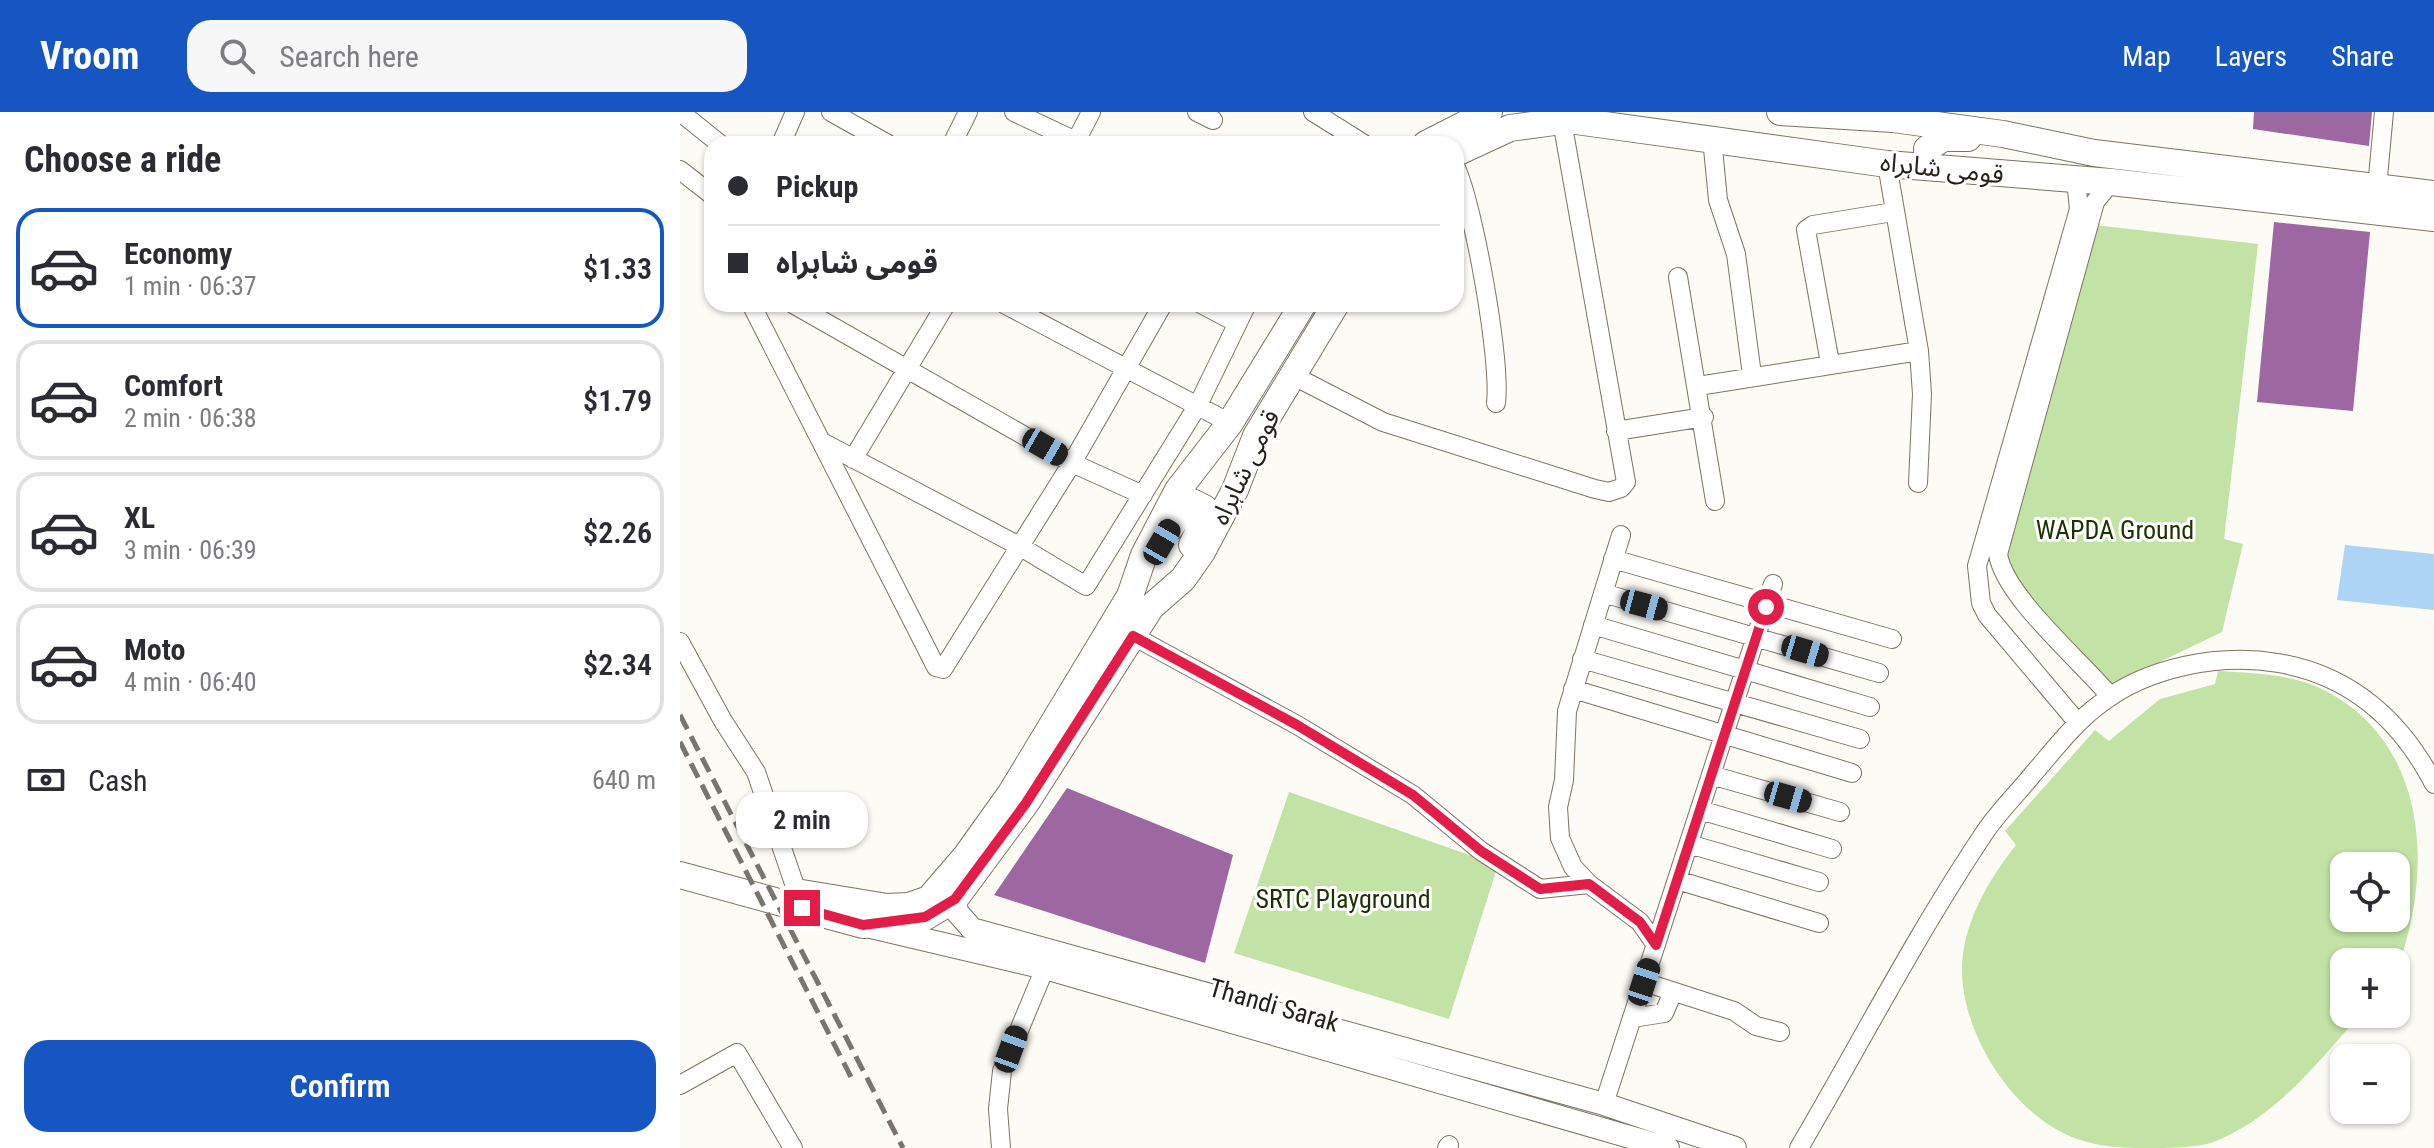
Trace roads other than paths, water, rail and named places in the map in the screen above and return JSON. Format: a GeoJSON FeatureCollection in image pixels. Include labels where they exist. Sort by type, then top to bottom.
{"type":"FeatureCollection","features":[{"type":"Feature","properties":{"kind":"highway"},"geometry":{"type":"LineString","coordinates":[[1442,136],[1489,112]]}},
{"type":"Feature","properties":{"kind":"highway"},"geometry":{"type":"LineString","coordinates":[[1782,112],[1874,128],[1895,139],[1896,150],[1877,163]]}},
{"type":"Feature","properties":{"kind":"highway","name":"قومی شاہراہ"},"geometry":{"type":"LineString","coordinates":[[1782,112],[1893,119],[2020,137],[2094,153],[2434,194]]}},
{"type":"Feature","properties":{"kind":"highway","name":"قومی شاہراہ"},"geometry":{"type":"LineString","coordinates":[[1464,149],[1510,128],[1562,121],[1712,138],[1877,163],[2111,182],[2434,218]]}},
{"type":"Feature","properties":{"kind":"highway"},"geometry":{"type":"LineString","coordinates":[[1935,168],[1925,155],[1935,141],[2020,137]]}},
{"type":"Feature","properties":{"kind":"highway","name":"قومی شاہراہ"},"geometry":{"type":"LineString","coordinates":[[680,875],[863,925],[925,917],[955,899],[1026,803],[1133,636],[1141,601],[1144,555],[1178,490],[1230,423],[1298,312]]}},
{"type":"Feature","properties":{"kind":"highway","name":"قومی شاہراہ"},"geometry":{"type":"LineString","coordinates":[[680,857],[797,892],[887,907],[909,906],[929,899],[966,856],[1011,793],[1141,601],[1183,579],[1214,533],[1256,436],[1331,312]]}},
{"type":"Feature","properties":{"kind":"main road","name":"Thandi Sarak"},"geometry":{"type":"LineString","coordinates":[[955,899],[957,912],[972,929],[1604,1104],[1735,1148]]}},
{"type":"Feature","properties":{"kind":"main road","name":"Thandi Sarak"},"geometry":{"type":"LineString","coordinates":[[863,925],[1045,968],[1659,1146]]}},
{"type":"Feature","properties":{"kind":"street"},"geometry":{"type":"LineString","coordinates":[[680,112],[710,136]]}},
{"type":"Feature","properties":{"kind":"street"},"geometry":{"type":"LineString","coordinates":[[784,136],[795,112]]}},
{"type":"Feature","properties":{"kind":"street"},"geometry":{"type":"LineString","coordinates":[[831,112],[874,136]]}},
{"type":"Feature","properties":{"kind":"street"},"geometry":{"type":"LineString","coordinates":[[956,136],[968,112]]}},
{"type":"Feature","properties":{"kind":"street"},"geometry":{"type":"LineString","coordinates":[[1014,112],[1048,136]]}},
{"type":"Feature","properties":{"kind":"street"},"geometry":{"type":"LineString","coordinates":[[1082,136],[1091,112]]}},
{"type":"Feature","properties":{"kind":"street"},"geometry":{"type":"LineString","coordinates":[[1313,112],[1351,136]]}},
{"type":"Feature","properties":{"kind":"street"},"geometry":{"type":"LineString","coordinates":[[2377,188],[2384,112]]}},
{"type":"Feature","properties":{"kind":"street"},"geometry":{"type":"LineString","coordinates":[[1292,375],[1383,422],[1415,434],[1609,492],[1621,488],[1626,482],[1562,121]]}},
{"type":"Feature","properties":{"kind":"street"},"geometry":{"type":"LineString","coordinates":[[1712,138],[1718,200],[1736,254],[1752,375]]}},
{"type":"Feature","properties":{"kind":"street"},"geometry":{"type":"LineString","coordinates":[[1877,163],[1893,212],[1919,351],[1922,394],[1918,483]]}},
{"type":"Feature","properties":{"kind":"street"},"geometry":{"type":"LineString","coordinates":[[680,170],[704,189]]}},
{"type":"Feature","properties":{"kind":"street"},"geometry":{"type":"LineString","coordinates":[[2076,181],[2079,209],[1977,566],[1981,603],[1987,615],[2078,723]]}},
{"type":"Feature","properties":{"kind":"street"},"geometry":{"type":"LineString","coordinates":[[2110,696],[2021,600],[2005,579],[1998,554],[2095,202],[2111,182]]}},
{"type":"Feature","properties":{"kind":"street"},"geometry":{"type":"LineString","coordinates":[[1464,200],[1476,248],[1497,373],[1496,403]]}},
{"type":"Feature","properties":{"kind":"street"},"geometry":{"type":"LineString","coordinates":[[1830,363],[1806,230],[1813,225],[1893,212]]}},
{"type":"Feature","properties":{"kind":"street"},"geometry":{"type":"LineString","coordinates":[[1678,277],[1704,417],[1715,501]]}},
{"type":"Feature","properties":{"kind":"street"},"geometry":{"type":"LineString","coordinates":[[755,312],[936,667],[943,669],[1072,463],[1158,312]]}},
{"type":"Feature","properties":{"kind":"street"},"geometry":{"type":"LineString","coordinates":[[807,312],[1072,463],[1143,495]]}},
{"type":"Feature","properties":{"kind":"street"},"geometry":{"type":"LineString","coordinates":[[853,459],[941,312]]}},
{"type":"Feature","properties":{"kind":"street"},"geometry":{"type":"LineString","coordinates":[[1038,312],[1125,369],[1230,423]]}},
{"type":"Feature","properties":{"kind":"street"},"geometry":{"type":"LineString","coordinates":[[1216,312],[1237,323]]}},
{"type":"Feature","properties":{"kind":"street"},"geometry":{"type":"LineString","coordinates":[[824,443],[1021,547],[1086,586],[1198,405],[1243,312]]}},
{"type":"Feature","properties":{"kind":"street"},"geometry":{"type":"LineString","coordinates":[[1698,386],[1752,375],[1919,351]]}},
{"type":"Feature","properties":{"kind":"street"},"geometry":{"type":"LineString","coordinates":[[1616,431],[1704,417]]}},
{"type":"Feature","properties":{"kind":"street"},"geometry":{"type":"LineString","coordinates":[[1621,535],[1567,711],[1564,780],[1558,807],[1560,838],[1573,867],[1589,884],[1640,922],[1656,945]]}},
{"type":"Feature","properties":{"kind":"street"},"geometry":{"type":"LineString","coordinates":[[1613,559],[1892,639]]}},
{"type":"Feature","properties":{"kind":"street"},"geometry":{"type":"LineString","coordinates":[[1604,1104],[1773,584]]}},
{"type":"Feature","properties":{"kind":"street"},"geometry":{"type":"LineString","coordinates":[[1603,593],[1879,673]]}},
{"type":"Feature","properties":{"kind":"street"},"geometry":{"type":"LineString","coordinates":[[1593,625],[1870,707]]}},
{"type":"Feature","properties":{"kind":"street"},"geometry":{"type":"LineString","coordinates":[[1133,636],[1297,725],[1413,795],[1481,851],[1540,889],[1589,884]]}},
{"type":"Feature","properties":{"kind":"street"},"geometry":{"type":"LineString","coordinates":[[680,642],[723,721],[756,772],[797,892]]}},
{"type":"Feature","properties":{"kind":"street"},"geometry":{"type":"LineString","coordinates":[[1582,659],[1860,739]]}},
{"type":"Feature","properties":{"kind":"street"},"geometry":{"type":"LineString","coordinates":[[1803,1147],[1984,833],[2078,723],[2110,696],[2150,678],[2201,663],[2249,660],[2296,666],[2355,690],[2377,706],[2410,746],[2434,784]]}},
{"type":"Feature","properties":{"kind":"street"},"geometry":{"type":"LineString","coordinates":[[1573,689],[1852,773]]}},
{"type":"Feature","properties":{"kind":"street"},"geometry":{"type":"LineString","coordinates":[[1711,775],[1840,812]]}},
{"type":"Feature","properties":{"kind":"street"},"geometry":{"type":"LineString","coordinates":[[1700,810],[1832,849]]}},
{"type":"Feature","properties":{"kind":"street"},"geometry":{"type":"LineString","coordinates":[[1689,844],[1819,882]]}},
{"type":"Feature","properties":{"kind":"street"},"geometry":{"type":"LineString","coordinates":[[1677,880],[1819,923]]}},
{"type":"Feature","properties":{"kind":"street"},"geometry":{"type":"LineString","coordinates":[[1001,1148],[998,1109],[1002,1071],[1045,968]]}},
{"type":"Feature","properties":{"kind":"street"},"geometry":{"type":"LineString","coordinates":[[1644,982],[1734,1011],[1756,1026],[1780,1032]]}},
{"type":"Feature","properties":{"kind":"street"},"geometry":{"type":"LineString","coordinates":[[1633,1018],[1664,1013],[1673,992]]}},
{"type":"Feature","properties":{"kind":"street"},"geometry":{"type":"LineString","coordinates":[[680,1085],[737,1053],[793,1148]]}},
{"type":"Feature","properties":{"kind":"water"},"geometry":{"type":"Polygon","coordinates":[[[2345,545],[2434,554],[2434,610],[2337,600],[2345,545]]]}},
{"type":"Feature","properties":{"kind":"railway"},"geometry":{"type":"LineString","coordinates":[[680,715],[903,1148]]}},
{"type":"Feature","properties":{"kind":"railway"},"geometry":{"type":"LineString","coordinates":[[680,742],[853,1081]]}},
{"type":"Feature","properties":{"kind":"park label","name":"WAPDA Ground"},"geometry":{"type":"Point","coordinates":[2115,530]}},
{"type":"Feature","properties":{"kind":"park label","name":"SRTC Playground"},"geometry":{"type":"Point","coordinates":[1343,899]}}]}
